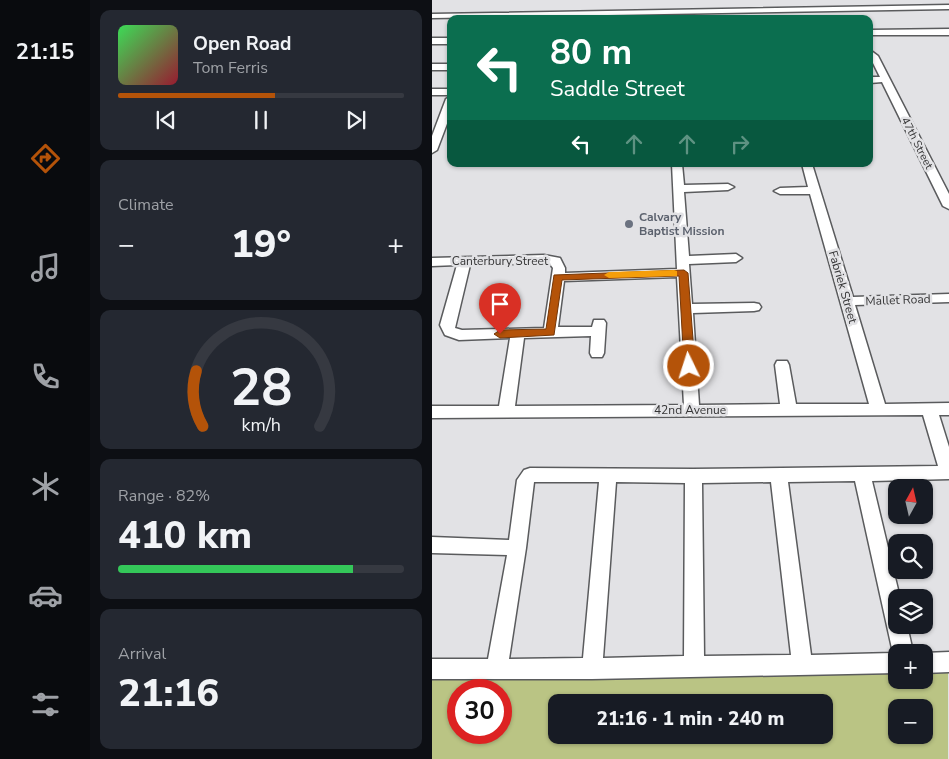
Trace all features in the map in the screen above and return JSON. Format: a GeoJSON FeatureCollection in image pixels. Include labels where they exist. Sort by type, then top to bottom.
{"type":"FeatureCollection","features":[{"type":"Feature","properties":{"kind":"street"},"geometry":{"type":"LineString","coordinates":[[846,0],[853,15]]}},
{"type":"Feature","properties":{"kind":"street"},"geometry":{"type":"LineString","coordinates":[[944,0],[948,6]]}},
{"type":"Feature","properties":{"kind":"street"},"geometry":{"type":"LineString","coordinates":[[482,15],[484,5]]}},
{"type":"Feature","properties":{"kind":"street"},"geometry":{"type":"LineString","coordinates":[[667,15],[764,14],[850,8],[948,6]]}},
{"type":"Feature","properties":{"kind":"street"},"geometry":{"type":"LineString","coordinates":[[432,16],[447,16]]}},
{"type":"Feature","properties":{"kind":"street"},"geometry":{"type":"LineString","coordinates":[[873,33],[948,32]]}},
{"type":"Feature","properties":{"kind":"street"},"geometry":{"type":"LineString","coordinates":[[432,41],[447,41]]}},
{"type":"Feature","properties":{"kind":"street","name":"47th Street"},"geometry":{"type":"LineString","coordinates":[[873,55],[948,206]]}},
{"type":"Feature","properties":{"kind":"street"},"geometry":{"type":"LineString","coordinates":[[432,67],[447,67]]}},
{"type":"Feature","properties":{"kind":"street"},"geometry":{"type":"LineString","coordinates":[[873,80],[886,80]]}},
{"type":"Feature","properties":{"kind":"street"},"geometry":{"type":"LineString","coordinates":[[432,92],[447,92]]}},
{"type":"Feature","properties":{"kind":"street"},"geometry":{"type":"LineString","coordinates":[[432,150],[447,110]]}},
{"type":"Feature","properties":{"kind":"street"},"geometry":{"type":"LineString","coordinates":[[676,167],[692,410]]}},
{"type":"Feature","properties":{"kind":"street","name":"Fabriek Street"},"geometry":{"type":"LineString","coordinates":[[808,167],[879,410]]}},
{"type":"Feature","properties":{"kind":"street"},"geometry":{"type":"LineString","coordinates":[[678,189],[728,187]]}},
{"type":"Feature","properties":{"kind":"street"},"geometry":{"type":"LineString","coordinates":[[780,191],[815,190]]}},
{"type":"Feature","properties":{"kind":"street"},"geometry":{"type":"LineString","coordinates":[[558,277],[683,267],[736,258]]}},
{"type":"Feature","properties":{"kind":"street","name":"Canterbury Street"},"geometry":{"type":"LineString","coordinates":[[432,262],[548,259],[555,261],[558,265],[558,277],[550,332]]}},
{"type":"Feature","properties":{"kind":"street"},"geometry":{"type":"LineString","coordinates":[[464,261],[447,325],[448,330],[453,334],[550,332],[599,326],[597,353]]}},
{"type":"Feature","properties":{"kind":"street","name":"Mallet Road"},"geometry":{"type":"LineString","coordinates":[[847,301],[948,298]]}},
{"type":"Feature","properties":{"kind":"street"},"geometry":{"type":"LineString","coordinates":[[686,309],[754,307]]}},
{"type":"Feature","properties":{"kind":"street"},"geometry":{"type":"LineString","coordinates":[[506,411],[518,333]]}},
{"type":"Feature","properties":{"kind":"street"},"geometry":{"type":"LineString","coordinates":[[782,365],[789,410]]}},
{"type":"Feature","properties":{"kind":"street"},"geometry":{"type":"LineString","coordinates":[[497,670],[517,548],[525,480],[530,475],[693,476],[948,473],[929,409]]}},
{"type":"Feature","properties":{"kind":"street","name":"42nd Avenue"},"geometry":{"type":"LineString","coordinates":[[432,412],[948,409]]}},
{"type":"Feature","properties":{"kind":"street"},"geometry":{"type":"LineString","coordinates":[[862,473],[901,644]]}},
{"type":"Feature","properties":{"kind":"street"},"geometry":{"type":"LineString","coordinates":[[779,474],[802,665]]}},
{"type":"Feature","properties":{"kind":"street"},"geometry":{"type":"LineString","coordinates":[[592,669],[608,475]]}},
{"type":"Feature","properties":{"kind":"street"},"geometry":{"type":"LineString","coordinates":[[693,476],[694,667]]}},
{"type":"Feature","properties":{"kind":"street"},"geometry":{"type":"LineString","coordinates":[[432,545],[517,548]]}},
{"type":"Feature","properties":{"kind":"street"},"geometry":{"type":"LineString","coordinates":[[933,663],[948,662]]}},
{"type":"Feature","properties":{"kind":"street"},"geometry":{"type":"LineString","coordinates":[[432,669],[592,669],[888,663]]}},
{"type":"Feature","properties":{"kind":"green space"},"geometry":{"type":"Polygon","coordinates":[[[432,662],[888,668],[888,689],[933,689],[933,668],[948,669],[948,759],[432,759],[432,662]]]}},
{"type":"Feature","properties":{"kind":"slow traffic"},"geometry":{"type":"LineString","coordinates":[[609,275],[674,274]]}},
{"type":"Feature","properties":{"kind":"place","name":"Calvary Baptist Mission"},"geometry":{"type":"Point","coordinates":[629,224]}},
{"type":"Feature","properties":{"kind":"route"},"geometry":{"type":"LineString","coordinates":[[500,334],[550,332],[558,277],[684,273],[689,366]]}}]}
